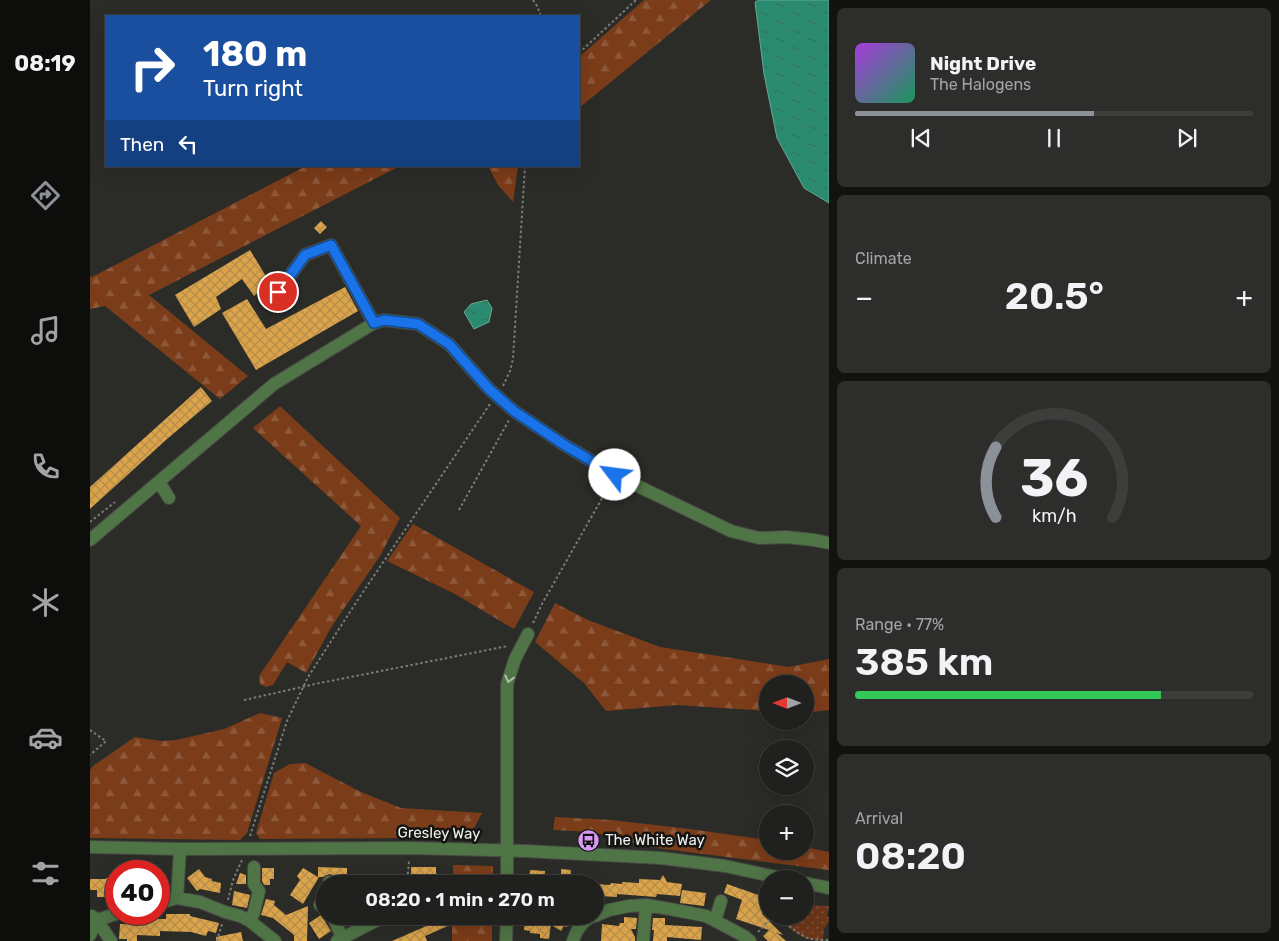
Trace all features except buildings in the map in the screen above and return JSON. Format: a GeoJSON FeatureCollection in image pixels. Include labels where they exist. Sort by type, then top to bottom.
{"type":"FeatureCollection","features":[{"type":"Feature","properties":{"kind":"street"},"geometry":{"type":"LineString","coordinates":[[278,292],[305,255],[331,245],[374,323]]}},
{"type":"Feature","properties":{"kind":"street"},"geometry":{"type":"LineString","coordinates":[[90,540],[274,384],[374,323],[384,320],[418,324],[449,344],[489,389],[514,411],[563,444],[615,475],[731,530],[759,538],[786,537],[829,543]]}},
{"type":"Feature","properties":{"kind":"street"},"geometry":{"type":"LineString","coordinates":[[159,482],[169,498]]}},
{"type":"Feature","properties":{"kind":"street"},"geometry":{"type":"LineString","coordinates":[[507,875],[507,684],[514,659],[528,634]]}},
{"type":"Feature","properties":{"kind":"street","name":"Gresley Way"},"geometry":{"type":"LineString","coordinates":[[90,847],[180,849],[410,848],[506,851],[661,858],[725,866],[759,873]]}},
{"type":"Feature","properties":{"kind":"street"},"geometry":{"type":"LineString","coordinates":[[176,898],[180,849]]}},
{"type":"Feature","properties":{"kind":"street"},"geometry":{"type":"LineString","coordinates":[[250,921],[259,891],[254,884],[254,867]]}},
{"type":"Feature","properties":{"kind":"street"},"geometry":{"type":"LineString","coordinates":[[814,885],[829,888]]}},
{"type":"Feature","properties":{"kind":"street"},"geometry":{"type":"LineString","coordinates":[[170,899],[176,898],[200,902],[240,916],[250,921],[275,941]]}},
{"type":"Feature","properties":{"kind":"street"},"geometry":{"type":"LineString","coordinates":[[715,921],[721,901]]}},
{"type":"Feature","properties":{"kind":"street"},"geometry":{"type":"LineString","coordinates":[[643,941],[646,905]]}},
{"type":"Feature","properties":{"kind":"street"},"geometry":{"type":"LineString","coordinates":[[604,912],[629,906],[646,905],[706,916],[746,940]]}},
{"type":"Feature","properties":{"kind":"street"},"geometry":{"type":"LineString","coordinates":[[90,935],[93,917]]}},
{"type":"Feature","properties":{"kind":"street"},"geometry":{"type":"LineString","coordinates":[[93,917],[111,941]]}},
{"type":"Feature","properties":{"kind":"street"},"geometry":{"type":"LineString","coordinates":[[336,925],[340,939],[374,925]]}},
{"type":"Feature","properties":{"kind":"street"},"geometry":{"type":"LineString","coordinates":[[506,941],[507,925]]}},
{"type":"Feature","properties":{"kind":"street"},"geometry":{"type":"LineString","coordinates":[[573,941],[582,925]]}},
{"type":"Feature","properties":{"kind":"path"},"geometry":{"type":"LineString","coordinates":[[533,0],[541,15]]}},
{"type":"Feature","properties":{"kind":"path"},"geometry":{"type":"LineString","coordinates":[[580,53],[636,0]]}},
{"type":"Feature","properties":{"kind":"path"},"geometry":{"type":"LineString","coordinates":[[217,941],[233,880],[254,828],[287,721],[302,687],[359,598],[505,382],[513,358],[525,167]]}},
{"type":"Feature","properties":{"kind":"path"},"geometry":{"type":"LineString","coordinates":[[459,510],[514,411]]}},
{"type":"Feature","properties":{"kind":"path"},"geometry":{"type":"LineString","coordinates":[[528,634],[542,604],[615,475]]}},
{"type":"Feature","properties":{"kind":"path"},"geometry":{"type":"LineString","coordinates":[[244,700],[509,646]]}},
{"type":"Feature","properties":{"kind":"path"},"geometry":{"type":"LineString","coordinates":[[90,730],[106,741],[90,755]]}},
{"type":"Feature","properties":{"kind":"path"},"geometry":{"type":"LineString","coordinates":[[408,875],[410,848]]}},
{"type":"Feature","properties":{"kind":"path"},"geometry":{"type":"LineString","coordinates":[[746,940],[768,920],[775,917],[807,938],[829,940]]}},
{"type":"Feature","properties":{"kind":"shaded area"},"geometry":{"type":"Polygon","coordinates":[[[814,905],[829,906],[827,916],[829,921],[824,929],[823,941],[807,939],[785,925],[814,925],[814,905]]]}},
{"type":"Feature","properties":{"kind":"green space"},"geometry":{"type":"Polygon","coordinates":[[[644,0],[711,0],[580,107],[580,56],[644,0]]]}},
{"type":"Feature","properties":{"kind":"green space"},"geometry":{"type":"Polygon","coordinates":[[[304,167],[398,167],[149,295],[248,376],[220,399],[105,306],[90,309],[90,277],[304,167]]]}},
{"type":"Feature","properties":{"kind":"green space"},"geometry":{"type":"Polygon","coordinates":[[[489,167],[518,167],[513,202],[498,185],[489,167]]]}},
{"type":"Feature","properties":{"kind":"green space"},"geometry":{"type":"Polygon","coordinates":[[[280,406],[400,518],[380,556],[332,626],[306,673],[287,662],[273,685],[266,687],[260,684],[259,676],[361,526],[253,428],[280,406]]]}},
{"type":"Feature","properties":{"kind":"green space"},"geometry":{"type":"Polygon","coordinates":[[[413,524],[534,592],[514,629],[455,594],[387,561],[413,524]]]}},
{"type":"Feature","properties":{"kind":"green space"},"geometry":{"type":"Polygon","coordinates":[[[555,603],[588,620],[660,647],[789,667],[829,659],[829,710],[814,712],[814,675],[759,675],[759,710],[677,705],[606,711],[584,683],[535,642],[555,603]]]}},
{"type":"Feature","properties":{"kind":"green space"},"geometry":{"type":"Polygon","coordinates":[[[260,713],[282,718],[247,833],[240,840],[90,838],[90,770],[93,766],[135,737],[161,741],[176,740],[224,729],[260,713]]]}},
{"type":"Feature","properties":{"kind":"green space"},"geometry":{"type":"Polygon","coordinates":[[[305,763],[361,792],[401,808],[482,813],[473,830],[407,838],[260,839],[256,833],[274,773],[290,764],[305,763]]]}},
{"type":"Feature","properties":{"kind":"green space"},"geometry":{"type":"Polygon","coordinates":[[[555,817],[611,820],[759,839],[759,860],[814,860],[814,849],[829,852],[829,870],[649,847],[593,832],[553,830],[555,817]]]}},
{"type":"Feature","properties":{"kind":"green space"},"geometry":{"type":"Polygon","coordinates":[[[453,865],[493,866],[493,875],[453,875],[453,865]]]}},
{"type":"Feature","properties":{"kind":"green space"},"geometry":{"type":"Polygon","coordinates":[[[452,925],[492,925],[492,941],[452,941],[452,925]]]}},
{"type":"Feature","properties":{"kind":"water"},"geometry":{"type":"Polygon","coordinates":[[[759,0],[829,0],[829,203],[804,188],[777,138],[764,74],[755,2],[759,0]]]}},
{"type":"Feature","properties":{"kind":"water"},"geometry":{"type":"Polygon","coordinates":[[[487,300],[492,308],[489,322],[474,329],[464,312],[471,304],[487,300]]]}},
{"type":"Feature","properties":{"kind":"place","name":"The White Way"},"geometry":{"type":"Point","coordinates":[589,840]}},
{"type":"Feature","properties":{"kind":"route"},"geometry":{"type":"LineString","coordinates":[[278,292],[305,255],[331,245],[374,323],[384,320],[418,324],[449,344],[489,389],[514,411],[563,444],[615,475]]}}]}
